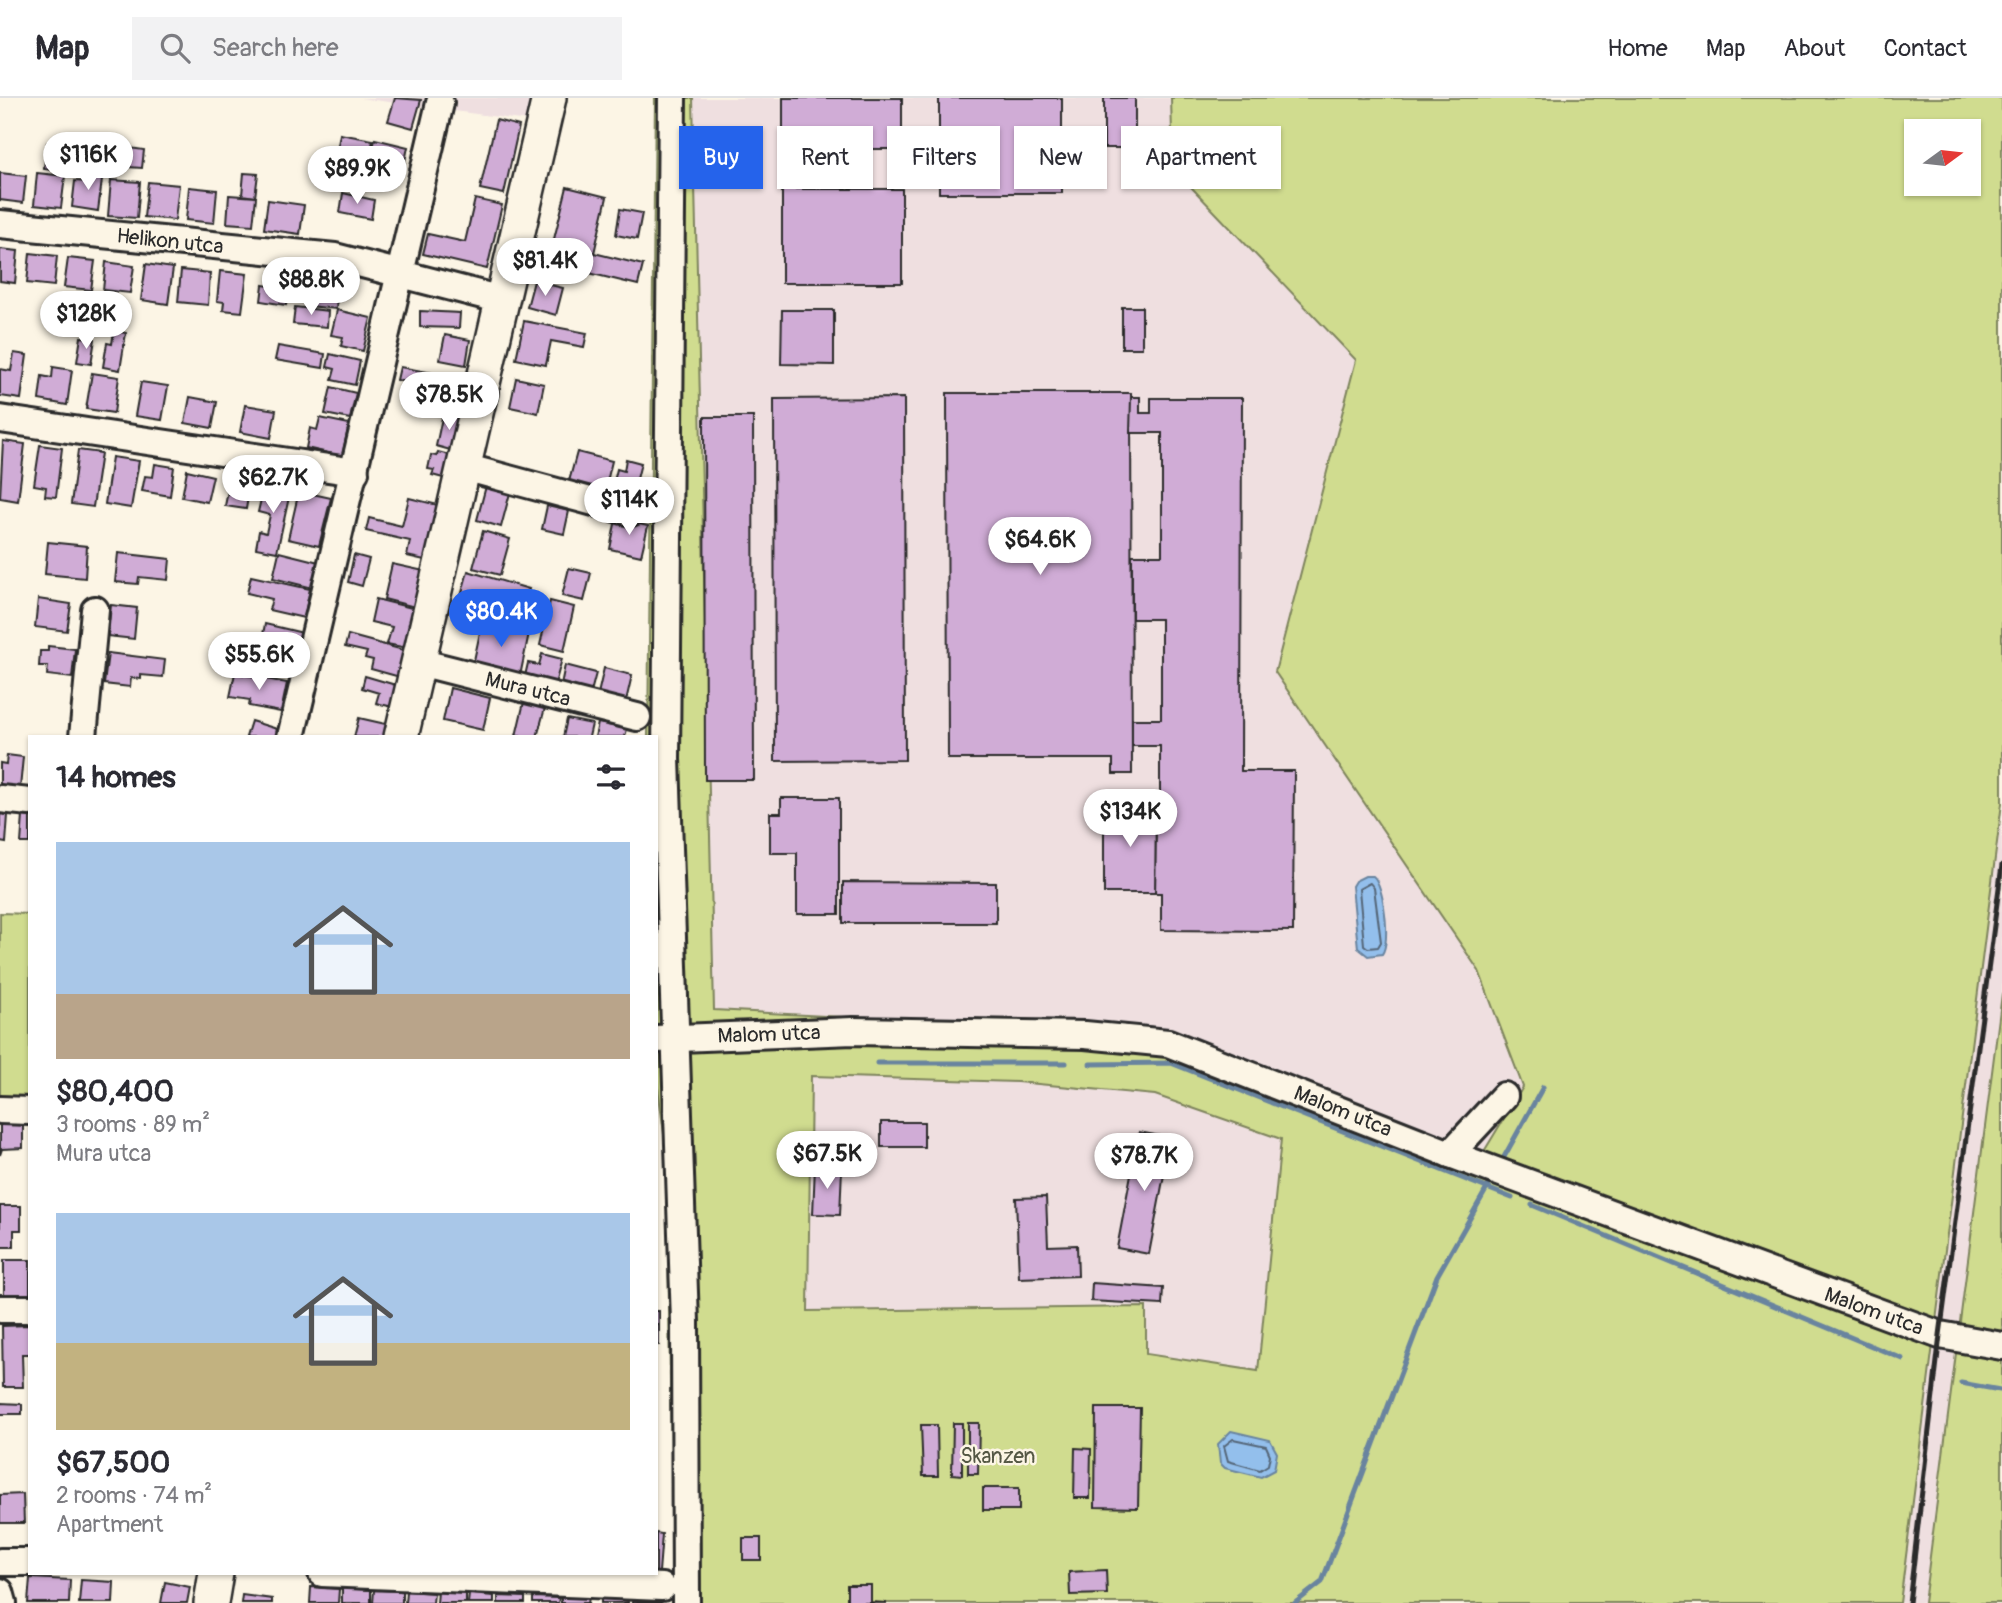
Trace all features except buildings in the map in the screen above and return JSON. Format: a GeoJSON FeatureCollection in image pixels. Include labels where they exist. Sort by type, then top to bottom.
{"type":"FeatureCollection","features":[{"type":"Feature","properties":{"kind":"main road"},"geometry":{"type":"LineString","coordinates":[[401,735],[549,98]]}},
{"type":"Feature","properties":{"kind":"main road"},"geometry":{"type":"LineString","coordinates":[[211,1603],[216,1575]]}},
{"type":"Feature","properties":{"kind":"street"},"geometry":{"type":"LineString","coordinates":[[672,98],[666,1039],[685,1322],[686,1603]]}},
{"type":"Feature","properties":{"kind":"street"},"geometry":{"type":"LineString","coordinates":[[291,735],[440,103]]}},
{"type":"Feature","properties":{"kind":"street","name":"Helikon utca"},"geometry":{"type":"LineString","coordinates":[[0,224],[335,257],[502,300]]}},
{"type":"Feature","properties":{"kind":"street"},"geometry":{"type":"LineString","coordinates":[[0,419],[355,472]]}},
{"type":"Feature","properties":{"kind":"street"},"geometry":{"type":"LineString","coordinates":[[464,467],[631,512]]}},
{"type":"Feature","properties":{"kind":"street"},"geometry":{"type":"LineString","coordinates":[[83,735],[95,610]]}},
{"type":"Feature","properties":{"kind":"street","name":"Mura utca"},"geometry":{"type":"LineString","coordinates":[[419,662],[637,717]]}},
{"type":"Feature","properties":{"kind":"street"},"geometry":{"type":"LineString","coordinates":[[0,799],[28,802]]}},
{"type":"Feature","properties":{"kind":"street","name":"Malom utca"},"geometry":{"type":"LineString","coordinates":[[666,1039],[853,1031],[1144,1039],[1189,1050],[1450,1154],[1940,1335],[2002,1346]]}},
{"type":"Feature","properties":{"kind":"street"},"geometry":{"type":"LineString","coordinates":[[1450,1154],[1504,1096]]}},
{"type":"Feature","properties":{"kind":"street"},"geometry":{"type":"LineString","coordinates":[[0,1110],[28,1111]]}},
{"type":"Feature","properties":{"kind":"street"},"geometry":{"type":"LineString","coordinates":[[0,1309],[28,1309]]}},
{"type":"Feature","properties":{"kind":"street"},"geometry":{"type":"LineString","coordinates":[[0,1562],[28,1562]]}},
{"type":"Feature","properties":{"kind":"street"},"geometry":{"type":"LineString","coordinates":[[371,1575],[662,1587]]}},
{"type":"Feature","properties":{"kind":"street"},"geometry":{"type":"LineString","coordinates":[[0,1592],[3,1603]]}},
{"type":"Feature","properties":{"kind":"shaded area"},"geometry":{"type":"Polygon","coordinates":[[[360,98],[540,98],[535,122],[360,98]]]}},
{"type":"Feature","properties":{"kind":"shaded area"},"geometry":{"type":"Polygon","coordinates":[[[693,98],[1171,98],[1172,126],[1121,126],[1121,189],[1193,189],[1356,360],[1275,672],[1479,971],[1524,1087],[1483,1153],[1090,1030],[714,1010],[695,189],[763,189],[763,126],[694,126],[693,98]]]}},
{"type":"Feature","properties":{"kind":"shaded area"},"geometry":{"type":"Polygon","coordinates":[[[2002,803],[2002,994],[1924,1603],[1900,1603],[2002,803]]]}},
{"type":"Feature","properties":{"kind":"shaded area"},"geometry":{"type":"Polygon","coordinates":[[[811,1075],[1017,1082],[1155,1095],[1281,1139],[1258,1372],[1146,1354],[1145,1307],[808,1311],[811,1075]]]}},
{"type":"Feature","properties":{"kind":"green space","name":"Skanzen"},"geometry":{"type":"Polygon","coordinates":[[[655,98],[693,98],[694,126],[679,126],[679,189],[695,189],[714,1010],[1090,1030],[1483,1153],[1523,1087],[1479,971],[1275,672],[1356,360],[1193,189],[1281,189],[1281,126],[1172,126],[1171,98],[2002,98],[2002,803],[1900,1603],[673,1603],[667,1157],[658,1087],[658,735],[648,735],[655,98]],[[811,1076],[808,1311],[1146,1307],[1146,1354],[1258,1371],[1281,1139],[1155,1095],[1017,1082],[811,1076]]]}},
{"type":"Feature","properties":{"kind":"green space"},"geometry":{"type":"Polygon","coordinates":[[[0,913],[28,914],[28,1099],[0,1099],[0,913]]]}},
{"type":"Feature","properties":{"kind":"green space"},"geometry":{"type":"Polygon","coordinates":[[[2002,994],[2002,1603],[1924,1603],[2002,994]]]}},
{"type":"Feature","properties":{"kind":"water"},"geometry":{"type":"Polygon","coordinates":[[[1365,876],[1373,876],[1377,881],[1386,927],[1382,954],[1368,956],[1358,948],[1352,886],[1355,881],[1365,876]]]}},
{"type":"Feature","properties":{"kind":"water"},"geometry":{"type":"Polygon","coordinates":[[[1231,1431],[1270,1440],[1277,1453],[1274,1470],[1261,1477],[1225,1468],[1220,1463],[1218,1444],[1231,1431]]]}},
{"type":"Feature","properties":{"kind":"waterway"},"geometry":{"type":"LineString","coordinates":[[877,1063],[1066,1063]]}},
{"type":"Feature","properties":{"kind":"waterway"},"geometry":{"type":"LineString","coordinates":[[1090,1064],[1171,1063],[1512,1198]]}},
{"type":"Feature","properties":{"kind":"waterway"},"geometry":{"type":"LineString","coordinates":[[1504,1157],[1543,1087]]}},
{"type":"Feature","properties":{"kind":"waterway"},"geometry":{"type":"LineString","coordinates":[[1295,1603],[1322,1582],[1437,1276],[1490,1183]]}},
{"type":"Feature","properties":{"kind":"waterway"},"geometry":{"type":"LineString","coordinates":[[1532,1205],[1903,1359]]}},
{"type":"Feature","properties":{"kind":"waterway"},"geometry":{"type":"LineString","coordinates":[[1961,1383],[2000,1390]]}},
{"type":"Feature","properties":{"kind":"railway"},"geometry":{"type":"LineString","coordinates":[[1909,1603],[1940,1335],[2002,865]]}}]}
